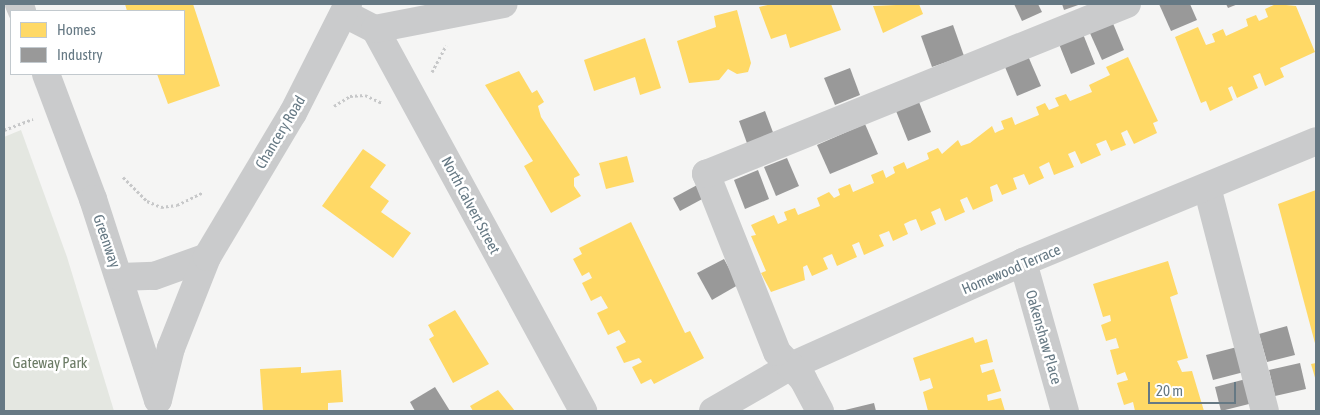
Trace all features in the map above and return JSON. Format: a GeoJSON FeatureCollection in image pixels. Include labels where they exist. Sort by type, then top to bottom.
{"type":"FeatureCollection","features":[{"type":"Feature","properties":{"kind":"street"},"geometry":{"type":"LineString","coordinates":[[346,9],[375,29],[504,4]]}},
{"type":"Feature","properties":{"kind":"street"},"geometry":{"type":"LineString","coordinates":[[820,411],[791,366],[775,347],[706,174],[1127,4]]}},
{"type":"Feature","properties":{"kind":"street","name":"Chancery Road"},"geometry":{"type":"LineString","coordinates":[[159,406],[172,348],[207,257],[293,114],[346,9]]}},
{"type":"Feature","properties":{"kind":"street","name":"North Calvert Street"},"geometry":{"type":"LineString","coordinates":[[375,29],[582,411]]}},
{"type":"Feature","properties":{"kind":"street","name":"Greenway"},"geometry":{"type":"LineString","coordinates":[[46,75],[120,278],[159,406]]}},
{"type":"Feature","properties":{"kind":"street","name":"Homewood Terrace"},"geometry":{"type":"LineString","coordinates":[[713,411],[791,366],[1023,262],[1316,141]]}},
{"type":"Feature","properties":{"kind":"street"},"geometry":{"type":"LineString","coordinates":[[1207,187],[1265,411]]}},
{"type":"Feature","properties":{"kind":"street"},"geometry":{"type":"LineString","coordinates":[[120,278],[154,276],[207,257]]}},
{"type":"Feature","properties":{"kind":"street","name":"Oakenshaw Place"},"geometry":{"type":"LineString","coordinates":[[1023,262],[1065,411]]}},
{"type":"Feature","properties":{"kind":"path"},"geometry":{"type":"LineString","coordinates":[[430,80],[437,56],[451,42]]}},
{"type":"Feature","properties":{"kind":"path"},"geometry":{"type":"LineString","coordinates":[[334,106],[350,96],[365,95],[388,108]]}},
{"type":"Feature","properties":{"kind":"path"},"geometry":{"type":"LineString","coordinates":[[124,177],[147,201],[161,207],[177,205],[202,193]]}},
{"type":"Feature","properties":{"kind":"green space","name":"Gateway Park"},"geometry":{"type":"Polygon","coordinates":[[[21,130],[67,257],[114,411],[4,411],[4,137],[21,130]]]}},
{"type":"Feature","properties":{"kind":"building: Homes"},"geometry":{"type":"Polygon","coordinates":[[[125,4],[193,4],[220,86],[168,104],[157,75],[185,75],[185,10],[127,10],[125,4]]]}},
{"type":"Feature","properties":{"kind":"building: Homes"},"geometry":{"type":"Polygon","coordinates":[[[772,4],[831,4],[841,30],[790,48],[786,34],[771,39],[759,7],[772,4]]]}},
{"type":"Feature","properties":{"kind":"building: Homes"},"geometry":{"type":"Polygon","coordinates":[[[919,4],[923,14],[883,33],[873,6],[919,4]]]}},
{"type":"Feature","properties":{"kind":"building: Homes"},"geometry":{"type":"Polygon","coordinates":[[[1276,4],[1296,6],[1315,52],[1280,68],[1284,77],[1265,86],[1260,73],[1253,76],[1258,88],[1237,98],[1232,86],[1228,88],[1233,100],[1210,111],[1206,101],[1201,103],[1175,37],[1198,27],[1206,45],[1215,42],[1212,34],[1223,29],[1226,36],[1248,26],[1246,19],[1256,15],[1259,21],[1268,17],[1265,9],[1276,4]]]}},
{"type":"Feature","properties":{"kind":"building: Homes"},"geometry":{"type":"Polygon","coordinates":[[[737,10],[751,63],[748,72],[737,74],[728,69],[719,80],[689,83],[677,41],[716,27],[714,16],[737,10]]]}},
{"type":"Feature","properties":{"kind":"building: Homes"},"geometry":{"type":"Polygon","coordinates":[[[645,38],[661,88],[640,95],[635,77],[594,91],[584,60],[645,38]]]}},
{"type":"Feature","properties":{"kind":"building: Homes"},"geometry":{"type":"Polygon","coordinates":[[[1128,57],[1158,121],[1153,123],[1157,133],[1134,144],[1127,130],[1121,133],[1126,145],[1111,151],[1106,140],[1096,144],[1101,155],[1081,164],[1075,151],[1068,154],[1074,167],[1054,175],[1049,162],[1039,167],[1044,178],[1029,185],[1024,174],[1013,178],[1017,189],[1002,195],[997,184],[990,187],[993,201],[973,210],[967,197],[960,200],[965,212],[945,221],[940,208],[931,212],[936,224],[921,231],[916,219],[910,221],[904,224],[908,234],[893,241],[889,231],[879,235],[884,246],[864,255],[859,242],[852,245],[857,257],[837,266],[832,254],[827,256],[823,258],[828,269],[812,276],[807,265],[803,267],[805,280],[771,292],[761,273],[766,271],[751,236],[756,235],[751,225],[774,215],[778,224],[787,220],[784,212],[795,208],[798,215],[820,206],[817,198],[829,192],[834,198],[840,195],[838,189],[850,184],[853,192],[874,183],[871,175],[883,170],[886,178],[895,173],[893,167],[904,162],[907,169],[929,159],[927,153],[938,148],[942,154],[958,140],[961,146],[970,143],[992,126],[995,133],[1004,129],[1001,121],[1012,117],[1015,125],[1039,115],[1036,107],[1045,103],[1049,110],[1059,106],[1055,98],[1066,94],[1070,101],[1092,92],[1089,85],[1110,75],[1106,67],[1128,57]]]}},
{"type":"Feature","properties":{"kind":"building: Homes"},"geometry":{"type":"Polygon","coordinates":[[[519,71],[532,93],[537,90],[544,102],[538,106],[541,117],[580,175],[574,178],[574,186],[581,196],[551,213],[524,166],[533,161],[485,85],[519,71]]]}},
{"type":"Feature","properties":{"kind":"building: Homes"},"geometry":{"type":"Polygon","coordinates":[[[363,149],[386,165],[370,187],[389,201],[381,212],[411,233],[393,258],[322,206],[363,149]]]}},
{"type":"Feature","properties":{"kind":"building: Homes"},"geometry":{"type":"Polygon","coordinates":[[[627,156],[634,182],[606,189],[599,163],[627,156]]]}},
{"type":"Feature","properties":{"kind":"building: Homes"},"geometry":{"type":"Polygon","coordinates":[[[1316,190],[1316,347],[1278,204],[1316,190]]]}},
{"type":"Feature","properties":{"kind":"building: Homes"},"geometry":{"type":"Polygon","coordinates":[[[631,222],[685,333],[690,331],[704,358],[654,384],[651,379],[641,384],[632,367],[642,362],[639,358],[624,363],[616,347],[626,342],[619,330],[608,335],[597,313],[608,308],[601,296],[591,301],[582,283],[592,278],[589,272],[582,276],[573,259],[582,254],[579,248],[631,222]]]}},
{"type":"Feature","properties":{"kind":"building: Homes"},"geometry":{"type":"Polygon","coordinates":[[[1168,261],[1178,294],[1170,297],[1188,358],[1177,361],[1182,372],[1192,371],[1204,411],[1135,411],[1133,402],[1124,405],[1117,383],[1128,380],[1125,372],[1117,375],[1110,350],[1119,348],[1116,338],[1106,341],[1101,325],[1111,321],[1110,315],[1103,317],[1093,284],[1168,261]]]}},
{"type":"Feature","properties":{"kind":"building: Homes"},"geometry":{"type":"Polygon","coordinates":[[[455,310],[489,364],[453,383],[429,339],[434,336],[428,325],[455,310]]]}},
{"type":"Feature","properties":{"kind":"building: Homes"},"geometry":{"type":"Polygon","coordinates":[[[973,337],[975,343],[987,339],[993,362],[980,365],[982,373],[994,369],[1001,391],[987,395],[988,401],[1001,398],[1005,411],[928,411],[923,392],[933,388],[930,378],[920,381],[913,358],[973,337]]]}},
{"type":"Feature","properties":{"kind":"building: Homes"},"geometry":{"type":"Polygon","coordinates":[[[1316,363],[1316,381],[1311,364],[1316,363]]]}},
{"type":"Feature","properties":{"kind":"building: Homes"},"geometry":{"type":"Polygon","coordinates":[[[301,367],[301,373],[341,370],[343,402],[328,403],[328,411],[263,411],[260,369],[301,367]]]}},
{"type":"Feature","properties":{"kind":"building: Homes"},"geometry":{"type":"Polygon","coordinates":[[[498,390],[515,411],[473,411],[470,406],[498,390]]]}},
{"type":"Feature","properties":{"kind":"building: Industry"},"geometry":{"type":"Polygon","coordinates":[[[1014,4],[1038,4],[1042,12],[1022,21],[1014,4]]]}},
{"type":"Feature","properties":{"kind":"building: Industry"},"geometry":{"type":"Polygon","coordinates":[[[1062,4],[1081,4],[1064,10],[1062,4]]]}},
{"type":"Feature","properties":{"kind":"building: Industry"},"geometry":{"type":"Polygon","coordinates":[[[1159,4],[1190,4],[1197,20],[1171,31],[1159,4]]]}},
{"type":"Feature","properties":{"kind":"building: Industry"},"geometry":{"type":"Polygon","coordinates":[[[1226,4],[1238,4],[1228,8],[1226,4]]]}},
{"type":"Feature","properties":{"kind":"building: Industry"},"geometry":{"type":"Polygon","coordinates":[[[1112,21],[1124,50],[1102,60],[1089,31],[1112,21]]]}},
{"type":"Feature","properties":{"kind":"building: Industry"},"geometry":{"type":"Polygon","coordinates":[[[953,25],[964,56],[932,67],[921,36],[953,25]]]}},
{"type":"Feature","properties":{"kind":"building: Industry"},"geometry":{"type":"Polygon","coordinates":[[[1083,34],[1095,64],[1071,74],[1059,44],[1083,34]]]}},
{"type":"Feature","properties":{"kind":"building: Industry"},"geometry":{"type":"Polygon","coordinates":[[[1028,56],[1041,86],[1017,96],[1005,67],[1028,56]]]}},
{"type":"Feature","properties":{"kind":"building: Industry"},"geometry":{"type":"Polygon","coordinates":[[[850,68],[860,95],[835,105],[824,78],[850,68]]]}},
{"type":"Feature","properties":{"kind":"building: Industry"},"geometry":{"type":"Polygon","coordinates":[[[919,102],[931,132],[908,141],[896,111],[919,102]]]}},
{"type":"Feature","properties":{"kind":"building: Industry"},"geometry":{"type":"Polygon","coordinates":[[[765,111],[774,135],[748,146],[739,121],[765,111]]]}},
{"type":"Feature","properties":{"kind":"building: Industry"},"geometry":{"type":"Polygon","coordinates":[[[865,124],[878,154],[830,174],[817,145],[865,124]]]}},
{"type":"Feature","properties":{"kind":"building: Industry"},"geometry":{"type":"Polygon","coordinates":[[[787,158],[799,186],[776,196],[764,167],[787,158]]]}},
{"type":"Feature","properties":{"kind":"building: Industry"},"geometry":{"type":"Polygon","coordinates":[[[758,170],[769,199],[745,209],[734,180],[758,170]]]}},
{"type":"Feature","properties":{"kind":"building: Industry"},"geometry":{"type":"Polygon","coordinates":[[[699,184],[706,197],[680,211],[673,198],[699,184]]]}},
{"type":"Feature","properties":{"kind":"building: Industry"},"geometry":{"type":"Polygon","coordinates":[[[724,259],[738,285],[712,300],[697,273],[724,259]]]}},
{"type":"Feature","properties":{"kind":"building: Industry"},"geometry":{"type":"Polygon","coordinates":[[[1287,326],[1295,355],[1267,362],[1259,334],[1287,326]]]}},
{"type":"Feature","properties":{"kind":"building: Industry"},"geometry":{"type":"Polygon","coordinates":[[[1237,347],[1244,372],[1213,380],[1206,355],[1237,347]]]}},
{"type":"Feature","properties":{"kind":"building: Industry"},"geometry":{"type":"Polygon","coordinates":[[[1300,363],[1306,389],[1275,396],[1269,370],[1300,363]]]}},
{"type":"Feature","properties":{"kind":"building: Industry"},"geometry":{"type":"Polygon","coordinates":[[[1246,379],[1253,403],[1221,411],[1215,387],[1246,379]]]}},
{"type":"Feature","properties":{"kind":"building: Industry"},"geometry":{"type":"Polygon","coordinates":[[[435,387],[450,411],[415,411],[410,402],[435,387]]]}},
{"type":"Feature","properties":{"kind":"building: Industry"},"geometry":{"type":"Polygon","coordinates":[[[874,403],[876,411],[845,411],[845,410],[874,403]]]}}]}
